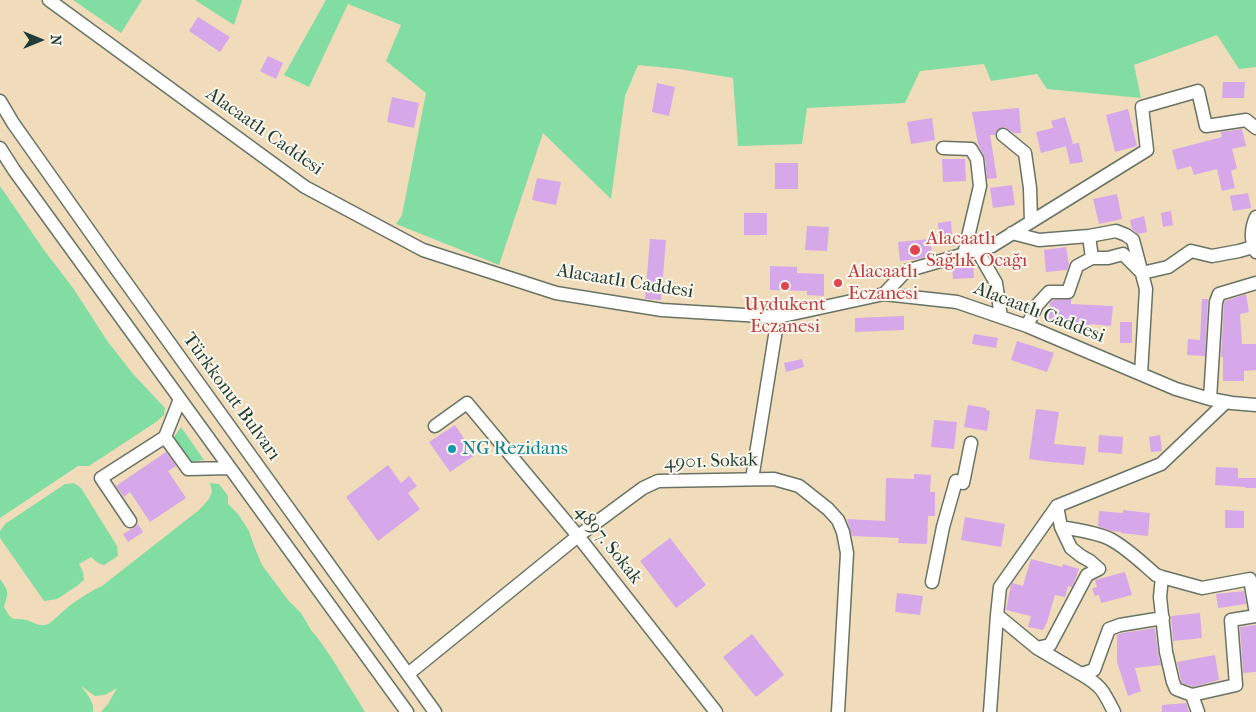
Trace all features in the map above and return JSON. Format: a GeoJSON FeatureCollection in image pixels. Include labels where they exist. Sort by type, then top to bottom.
{"type":"FeatureCollection","features":[{"type":"Feature","properties":{"kind":"street","name":"Alacaatlı Caddesi"},"geometry":{"type":"LineString","coordinates":[[50,0],[305,187],[424,250],[556,293],[662,310],[778,317],[884,294],[957,302],[1027,326],[1176,389],[1210,399],[1256,405]]}},
{"type":"Feature","properties":{"kind":"street"},"geometry":{"type":"LineString","coordinates":[[884,294],[906,270],[992,246],[1147,150],[1142,107],[1198,91],[1206,126],[1246,120],[1256,128]]}},
{"type":"Feature","properties":{"kind":"street","name":"Türkkonut Bulvarı"},"geometry":{"type":"LineString","coordinates":[[0,101],[12,123],[112,264],[435,712]]}},
{"type":"Feature","properties":{"kind":"street"},"geometry":{"type":"LineString","coordinates":[[1003,135],[1025,153],[1030,188],[1031,222]]}},
{"type":"Feature","properties":{"kind":"street"},"geometry":{"type":"LineString","coordinates":[[0,148],[19,177],[407,712]]}},
{"type":"Feature","properties":{"kind":"street"},"geometry":{"type":"LineString","coordinates":[[943,148],[971,149],[977,159],[980,186],[964,254]]}},
{"type":"Feature","properties":{"kind":"street"},"geometry":{"type":"LineString","coordinates":[[1142,272],[1168,267],[1191,252],[1212,256],[1255,249],[1252,227],[1256,217]]}},
{"type":"Feature","properties":{"kind":"street"},"geometry":{"type":"LineString","coordinates":[[1012,233],[1039,240],[1089,236],[1116,231],[1134,240],[1146,290],[1141,374]]}},
{"type":"Feature","properties":{"kind":"street"},"geometry":{"type":"LineString","coordinates":[[1089,236],[1092,258]]}},
{"type":"Feature","properties":{"kind":"street"},"geometry":{"type":"LineString","coordinates":[[977,250],[996,283],[1001,317]]}},
{"type":"Feature","properties":{"kind":"street"},"geometry":{"type":"LineString","coordinates":[[1027,326],[1037,306],[1049,292],[1068,292],[1078,266],[1092,258],[1108,258],[1123,254],[1142,272]]}},
{"type":"Feature","properties":{"kind":"street"},"geometry":{"type":"LineString","coordinates":[[1210,399],[1216,302],[1219,294],[1256,283]]}},
{"type":"Feature","properties":{"kind":"street"},"geometry":{"type":"LineString","coordinates":[[752,479],[778,317]]}},
{"type":"Feature","properties":{"kind":"street"},"geometry":{"type":"LineString","coordinates":[[130,521],[101,478],[165,437],[180,399]]}},
{"type":"Feature","properties":{"kind":"street"},"geometry":{"type":"LineString","coordinates":[[990,712],[1000,587],[1057,506],[1161,464],[1226,402]]}},
{"type":"Feature","properties":{"kind":"street","name":"4897. Sokak"},"geometry":{"type":"LineString","coordinates":[[434,426],[467,403],[578,536],[716,712]]}},
{"type":"Feature","properties":{"kind":"street"},"geometry":{"type":"LineString","coordinates":[[165,437],[188,469],[229,468]]}},
{"type":"Feature","properties":{"kind":"street"},"geometry":{"type":"LineString","coordinates":[[932,582],[944,527],[971,443]]}},
{"type":"Feature","properties":{"kind":"street","name":"4901. Sokak"},"geometry":{"type":"LineString","coordinates":[[408,674],[578,536],[644,488],[658,481],[774,479],[799,486],[828,508],[838,520],[846,542],[847,553],[838,712]]}},
{"type":"Feature","properties":{"kind":"street"},"geometry":{"type":"LineString","coordinates":[[1037,648],[1050,646],[1087,575],[1099,569],[1070,548],[1061,527],[1057,506]]}},
{"type":"Feature","properties":{"kind":"street"},"geometry":{"type":"LineString","coordinates":[[1061,527],[1094,533],[1109,539],[1126,549],[1162,578],[1202,588],[1250,580],[1256,615],[1230,620],[1236,685],[1192,695],[1176,689],[1166,652],[1160,597],[1162,578]]}},
{"type":"Feature","properties":{"kind":"street"},"geometry":{"type":"LineString","coordinates":[[997,615],[1037,648],[1093,680],[1103,690],[1114,712]]}},
{"type":"Feature","properties":{"kind":"street"},"geometry":{"type":"LineString","coordinates":[[1081,674],[1094,670],[1109,629],[1120,625],[1162,618]]}},
{"type":"Feature","properties":{"kind":"street"},"geometry":{"type":"LineString","coordinates":[[1192,695],[1198,712]]}},
{"type":"Feature","properties":{"kind":"green space"},"geometry":{"type":"Polygon","coordinates":[[[73,0],[142,0],[121,33],[73,0]]]}},
{"type":"Feature","properties":{"kind":"green space"},"geometry":{"type":"Polygon","coordinates":[[[195,0],[242,0],[234,25],[195,0]]]}},
{"type":"Feature","properties":{"kind":"green space"},"geometry":{"type":"Polygon","coordinates":[[[326,0],[1256,0],[1256,67],[1239,69],[1217,35],[1134,65],[1141,98],[1047,89],[1037,74],[991,81],[984,64],[920,71],[905,103],[807,108],[802,144],[738,146],[733,78],[679,69],[638,65],[625,96],[611,199],[543,133],[499,265],[396,224],[402,215],[426,93],[386,61],[401,25],[348,4],[309,87],[284,75],[326,0]]]}},
{"type":"Feature","properties":{"kind":"green space"},"geometry":{"type":"Polygon","coordinates":[[[0,186],[73,288],[108,342],[134,375],[165,408],[164,415],[156,422],[89,466],[78,466],[0,518],[0,186]]]}},
{"type":"Feature","properties":{"kind":"green space"},"geometry":{"type":"Polygon","coordinates":[[[181,427],[204,460],[188,462],[172,440],[181,427]]]}},
{"type":"Feature","properties":{"kind":"green space"},"geometry":{"type":"Polygon","coordinates":[[[74,483],[81,488],[117,546],[118,556],[104,565],[91,557],[79,564],[84,580],[57,599],[44,601],[0,538],[0,531],[5,524],[65,484],[74,483]]]}},
{"type":"Feature","properties":{"kind":"green space"},"geometry":{"type":"Polygon","coordinates":[[[210,483],[219,484],[228,496],[228,504],[238,514],[249,531],[262,565],[288,600],[301,613],[365,712],[101,712],[117,688],[105,695],[95,696],[81,686],[91,701],[93,712],[0,712],[0,579],[7,593],[4,607],[11,617],[39,625],[48,624],[78,600],[102,586],[199,510],[209,499],[212,492],[210,483]]]}},
{"type":"Feature","properties":{"kind":"building"},"geometry":{"type":"Polygon","coordinates":[[[198,17],[230,37],[220,52],[189,31],[198,17]]]}},
{"type":"Feature","properties":{"kind":"building"},"geometry":{"type":"Polygon","coordinates":[[[268,56],[283,63],[276,79],[260,71],[268,56]]]}},
{"type":"Feature","properties":{"kind":"building"},"geometry":{"type":"Polygon","coordinates":[[[1223,82],[1245,82],[1244,98],[1222,98],[1223,82]]]}},
{"type":"Feature","properties":{"kind":"building"},"geometry":{"type":"Polygon","coordinates":[[[657,83],[675,87],[669,116],[652,112],[657,83]]]}},
{"type":"Feature","properties":{"kind":"building"},"geometry":{"type":"Polygon","coordinates":[[[392,97],[419,103],[414,128],[387,122],[392,97]]]}},
{"type":"Feature","properties":{"kind":"building"},"geometry":{"type":"Polygon","coordinates":[[[1019,108],[1021,133],[1014,133],[1004,127],[997,130],[995,135],[990,135],[997,178],[987,179],[985,158],[978,144],[972,112],[1019,108]]]}},
{"type":"Feature","properties":{"kind":"building"},"geometry":{"type":"Polygon","coordinates":[[[1128,109],[1137,146],[1115,152],[1106,115],[1128,109]]]}},
{"type":"Feature","properties":{"kind":"building"},"geometry":{"type":"Polygon","coordinates":[[[1065,117],[1073,143],[1071,144],[1079,143],[1083,162],[1070,164],[1066,146],[1041,153],[1036,132],[1053,128],[1051,121],[1065,117]]]}},
{"type":"Feature","properties":{"kind":"building"},"geometry":{"type":"Polygon","coordinates":[[[932,118],[935,140],[911,144],[907,122],[932,118]]]}},
{"type":"Feature","properties":{"kind":"building"},"geometry":{"type":"Polygon","coordinates":[[[1242,129],[1246,146],[1232,149],[1237,168],[1231,171],[1235,188],[1222,191],[1217,169],[1194,175],[1191,166],[1177,170],[1172,150],[1222,137],[1221,132],[1242,129]]]}},
{"type":"Feature","properties":{"kind":"building"},"geometry":{"type":"Polygon","coordinates":[[[942,159],[965,159],[966,181],[943,182],[942,159]]]}},
{"type":"Feature","properties":{"kind":"building"},"geometry":{"type":"Polygon","coordinates":[[[775,163],[798,163],[798,189],[775,189],[775,163]]]}},
{"type":"Feature","properties":{"kind":"building"},"geometry":{"type":"Polygon","coordinates":[[[537,178],[561,182],[556,205],[532,200],[537,178]]]}},
{"type":"Feature","properties":{"kind":"building"},"geometry":{"type":"Polygon","coordinates":[[[1012,185],[1015,205],[993,208],[990,188],[1012,185]]]}},
{"type":"Feature","properties":{"kind":"building"},"geometry":{"type":"Polygon","coordinates":[[[1248,193],[1251,208],[1233,211],[1230,196],[1248,193]]]}},
{"type":"Feature","properties":{"kind":"building"},"geometry":{"type":"Polygon","coordinates":[[[1117,194],[1122,219],[1099,224],[1093,199],[1117,194]]]}},
{"type":"Feature","properties":{"kind":"building"},"geometry":{"type":"Polygon","coordinates":[[[1171,211],[1173,225],[1163,227],[1161,213],[1171,211]]]}},
{"type":"Feature","properties":{"kind":"building"},"geometry":{"type":"Polygon","coordinates":[[[744,213],[767,213],[767,235],[744,235],[744,213]]]}},
{"type":"Feature","properties":{"kind":"building"},"geometry":{"type":"Polygon","coordinates":[[[1144,216],[1147,232],[1138,234],[1132,229],[1130,220],[1144,216]]]}},
{"type":"Feature","properties":{"kind":"building"},"geometry":{"type":"Polygon","coordinates":[[[951,221],[952,236],[939,237],[938,223],[951,221]]]}},
{"type":"Feature","properties":{"kind":"building"},"geometry":{"type":"Polygon","coordinates":[[[807,226],[829,227],[827,251],[805,250],[807,226]]]}},
{"type":"Feature","properties":{"kind":"building"},"geometry":{"type":"Polygon","coordinates":[[[650,239],[666,240],[661,300],[645,299],[650,239]]]}},
{"type":"Feature","properties":{"kind":"building","name":"Alacaatlı Sağlık Ocağı"},"geometry":{"type":"Polygon","coordinates":[[[930,239],[932,255],[900,261],[898,242],[930,239]]]}},
{"type":"Feature","properties":{"kind":"building"},"geometry":{"type":"Polygon","coordinates":[[[1066,247],[1069,265],[1067,270],[1046,272],[1044,250],[1066,247]]]}},
{"type":"Feature","properties":{"kind":"building"},"geometry":{"type":"Polygon","coordinates":[[[973,260],[974,278],[953,279],[952,266],[973,260]]]}},
{"type":"Feature","properties":{"kind":"building"},"geometry":{"type":"Polygon","coordinates":[[[770,266],[797,267],[797,273],[824,274],[824,296],[807,295],[807,291],[770,290],[770,266]]]}},
{"type":"Feature","properties":{"kind":"building"},"geometry":{"type":"Polygon","coordinates":[[[1246,294],[1249,312],[1240,314],[1242,344],[1256,344],[1256,370],[1244,371],[1244,381],[1223,381],[1223,357],[1221,357],[1224,304],[1225,301],[1246,294]]]}},
{"type":"Feature","properties":{"kind":"building"},"geometry":{"type":"Polygon","coordinates":[[[1071,299],[1071,304],[1113,306],[1111,326],[1049,322],[1050,302],[1053,300],[1071,299]]]}},
{"type":"Feature","properties":{"kind":"building"},"geometry":{"type":"Polygon","coordinates":[[[1202,299],[1208,299],[1205,356],[1187,355],[1188,339],[1200,340],[1202,299]]]}},
{"type":"Feature","properties":{"kind":"building"},"geometry":{"type":"Polygon","coordinates":[[[904,316],[904,330],[855,332],[855,318],[904,316]]]}},
{"type":"Feature","properties":{"kind":"building"},"geometry":{"type":"Polygon","coordinates":[[[1120,322],[1132,322],[1132,343],[1120,343],[1120,322]]]}},
{"type":"Feature","properties":{"kind":"building"},"geometry":{"type":"Polygon","coordinates":[[[974,334],[998,338],[996,348],[972,344],[974,334]]]}},
{"type":"Feature","properties":{"kind":"building"},"geometry":{"type":"Polygon","coordinates":[[[1017,341],[1054,353],[1047,372],[1011,360],[1017,341]]]}},
{"type":"Feature","properties":{"kind":"building"},"geometry":{"type":"Polygon","coordinates":[[[802,359],[804,367],[786,372],[784,363],[802,359]]]}},
{"type":"Feature","properties":{"kind":"building"},"geometry":{"type":"Polygon","coordinates":[[[968,405],[986,408],[986,410],[990,411],[987,431],[964,427],[968,405]]]}},
{"type":"Feature","properties":{"kind":"building"},"geometry":{"type":"Polygon","coordinates":[[[1036,409],[1059,412],[1054,444],[1086,447],[1084,465],[1029,459],[1036,409]]]}},
{"type":"Feature","properties":{"kind":"building"},"geometry":{"type":"Polygon","coordinates":[[[934,420],[957,422],[954,449],[931,447],[934,420]]]}},
{"type":"Feature","properties":{"kind":"building","name":"NG Rezidans"},"geometry":{"type":"Polygon","coordinates":[[[455,425],[475,455],[450,472],[429,442],[455,425]]]}},
{"type":"Feature","properties":{"kind":"building"},"geometry":{"type":"Polygon","coordinates":[[[1099,435],[1123,437],[1122,454],[1098,452],[1099,435]]]}},
{"type":"Feature","properties":{"kind":"building"},"geometry":{"type":"Polygon","coordinates":[[[1160,435],[1162,451],[1151,452],[1149,437],[1160,435]]]}},
{"type":"Feature","properties":{"kind":"building"},"geometry":{"type":"Polygon","coordinates":[[[166,452],[176,466],[168,471],[186,498],[150,522],[130,492],[124,497],[116,486],[166,452]]]}},
{"type":"Feature","properties":{"kind":"building"},"geometry":{"type":"Polygon","coordinates":[[[388,465],[401,483],[409,476],[417,486],[408,493],[420,509],[378,541],[346,497],[388,465]]]}},
{"type":"Feature","properties":{"kind":"building"},"geometry":{"type":"Polygon","coordinates":[[[1216,467],[1238,468],[1238,478],[1256,478],[1256,488],[1215,485],[1216,467]]]}},
{"type":"Feature","properties":{"kind":"building"},"geometry":{"type":"Polygon","coordinates":[[[914,474],[931,475],[930,492],[935,492],[935,516],[928,516],[927,544],[898,543],[899,538],[852,536],[847,519],[885,521],[886,478],[914,479],[914,474]]]}},
{"type":"Feature","properties":{"kind":"building"},"geometry":{"type":"Polygon","coordinates":[[[1123,510],[1150,513],[1148,536],[1111,531],[1098,526],[1099,511],[1123,513],[1123,510]]]}},
{"type":"Feature","properties":{"kind":"building"},"geometry":{"type":"Polygon","coordinates":[[[1225,510],[1244,511],[1244,528],[1225,528],[1225,510]]]}},
{"type":"Feature","properties":{"kind":"building"},"geometry":{"type":"Polygon","coordinates":[[[965,517],[1005,524],[1001,547],[961,540],[965,517]]]}},
{"type":"Feature","properties":{"kind":"building"},"geometry":{"type":"Polygon","coordinates":[[[138,524],[143,532],[128,542],[123,534],[138,524]]]}},
{"type":"Feature","properties":{"kind":"building"},"geometry":{"type":"Polygon","coordinates":[[[670,538],[706,585],[676,608],[640,561],[670,538]]]}},
{"type":"Feature","properties":{"kind":"building"},"geometry":{"type":"Polygon","coordinates":[[[1031,559],[1062,567],[1063,564],[1079,569],[1072,587],[1068,586],[1065,597],[1055,595],[1043,630],[1028,627],[1031,616],[1006,610],[1011,585],[1012,583],[1023,586],[1031,559]]]}},
{"type":"Feature","properties":{"kind":"building"},"geometry":{"type":"Polygon","coordinates":[[[1125,572],[1132,595],[1101,603],[1099,595],[1095,596],[1092,588],[1097,587],[1095,580],[1125,572]]]}},
{"type":"Feature","properties":{"kind":"building"},"geometry":{"type":"Polygon","coordinates":[[[1244,591],[1246,604],[1218,608],[1216,594],[1244,591]]]}},
{"type":"Feature","properties":{"kind":"building"},"geometry":{"type":"Polygon","coordinates":[[[897,593],[923,596],[920,615],[895,612],[897,593]]]}},
{"type":"Feature","properties":{"kind":"building"},"geometry":{"type":"Polygon","coordinates":[[[1200,613],[1202,638],[1173,641],[1171,616],[1200,613]]]}},
{"type":"Feature","properties":{"kind":"building"},"geometry":{"type":"Polygon","coordinates":[[[1256,625],[1256,672],[1243,673],[1240,627],[1256,625]]]}},
{"type":"Feature","properties":{"kind":"building"},"geometry":{"type":"Polygon","coordinates":[[[1155,628],[1161,665],[1135,668],[1141,691],[1128,696],[1117,662],[1117,635],[1155,628]]]}},
{"type":"Feature","properties":{"kind":"building"},"geometry":{"type":"Polygon","coordinates":[[[752,634],[784,675],[756,697],[723,657],[752,634]]]}},
{"type":"Feature","properties":{"kind":"building"},"geometry":{"type":"Polygon","coordinates":[[[1215,655],[1219,680],[1193,687],[1182,683],[1177,662],[1215,655]]]}},
{"type":"Feature","properties":{"kind":"building"},"geometry":{"type":"Polygon","coordinates":[[[1186,703],[1189,712],[1162,712],[1162,705],[1186,703]]]}},
{"type":"Feature","properties":{"kind":"place","name":"Alacaatlı Sağlık Ocağı"},"geometry":{"type":"Point","coordinates":[915,250]}},
{"type":"Feature","properties":{"kind":"place","name":"Alacaatlı Eczanesi"},"geometry":{"type":"Point","coordinates":[838,283]}},
{"type":"Feature","properties":{"kind":"place","name":"Uydukent Eczanesi"},"geometry":{"type":"Point","coordinates":[785,286]}},
{"type":"Feature","properties":{"kind":"place","name":"NG Rezidans"},"geometry":{"type":"Point","coordinates":[452,449]}}]}
